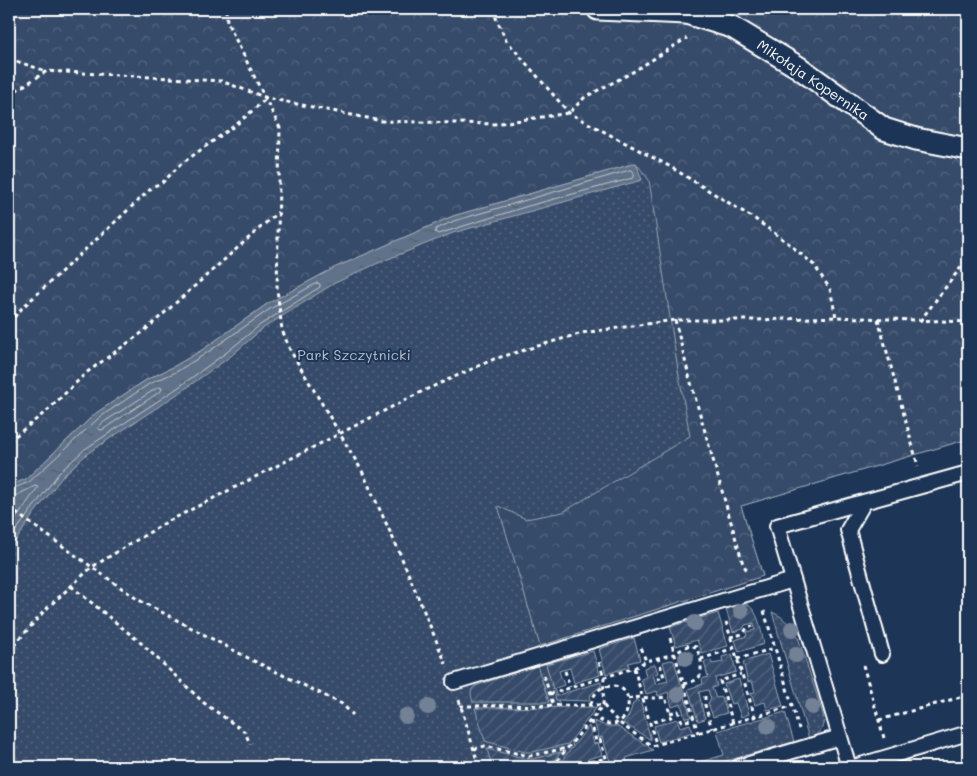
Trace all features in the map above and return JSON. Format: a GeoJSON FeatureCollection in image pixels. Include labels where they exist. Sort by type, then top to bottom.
{"type":"FeatureCollection","features":[{"type":"Feature","properties":{"kind":"street","name":"Mikołaja Kopernika"},"geometry":{"type":"LineString","coordinates":[[598,9],[686,13],[732,27],[798,67],[884,128],[916,139],[968,149]]}},
{"type":"Feature","properties":{"kind":"lane"},"geometry":{"type":"LineString","coordinates":[[848,767],[777,526],[863,504],[968,473]]}},
{"type":"Feature","properties":{"kind":"lane"},"geometry":{"type":"LineString","coordinates":[[863,504],[848,530],[882,654]]}},
{"type":"Feature","properties":{"kind":"lane"},"geometry":{"type":"LineString","coordinates":[[454,682],[792,580]]}},
{"type":"Feature","properties":{"kind":"lane"},"geometry":{"type":"LineString","coordinates":[[854,767],[968,732]]}},
{"type":"Feature","properties":{"kind":"lane"},"geometry":{"type":"LineString","coordinates":[[739,767],[840,737]]}},
{"type":"Feature","properties":{"kind":"path"},"geometry":{"type":"LineString","coordinates":[[226,9],[227,22],[267,98],[280,128],[277,289],[282,330],[290,350],[362,471],[394,540],[454,682],[479,767]]}},
{"type":"Feature","properties":{"kind":"path"},"geometry":{"type":"LineString","coordinates":[[492,9],[506,40],[569,113],[669,166],[755,219],[788,243],[814,264],[830,289],[836,318]]}},
{"type":"Feature","properties":{"kind":"path"},"geometry":{"type":"LineString","coordinates":[[9,59],[47,71],[221,81],[267,98],[382,121],[494,124],[569,113],[585,96],[631,73],[689,38],[704,19]]}},
{"type":"Feature","properties":{"kind":"path"},"geometry":{"type":"LineString","coordinates":[[9,95],[47,71]]}},
{"type":"Feature","properties":{"kind":"path"},"geometry":{"type":"LineString","coordinates":[[9,323],[22,308],[154,186],[162,183],[181,164],[238,124],[267,98]]}},
{"type":"Feature","properties":{"kind":"path"},"geometry":{"type":"LineString","coordinates":[[9,441],[48,410],[86,373],[142,332],[278,212]]}},
{"type":"Feature","properties":{"kind":"path"},"geometry":{"type":"LineString","coordinates":[[920,321],[968,258]]}},
{"type":"Feature","properties":{"kind":"path"},"geometry":{"type":"LineString","coordinates":[[9,651],[45,610],[92,567],[165,522],[423,391],[494,359],[582,333],[676,320],[836,318],[968,322]]}},
{"type":"Feature","properties":{"kind":"path"},"geometry":{"type":"LineString","coordinates":[[878,319],[924,486]]}},
{"type":"Feature","properties":{"kind":"path"},"geometry":{"type":"LineString","coordinates":[[676,320],[689,376],[744,564],[758,590],[805,748]]}},
{"type":"Feature","properties":{"kind":"path"},"geometry":{"type":"LineString","coordinates":[[9,508],[138,600],[252,660],[342,704],[353,715]]}},
{"type":"Feature","properties":{"kind":"path"},"geometry":{"type":"LineString","coordinates":[[71,586],[141,644],[204,703],[245,732],[250,744]]}},
{"type":"Feature","properties":{"kind":"path"},"geometry":{"type":"LineString","coordinates":[[720,601],[754,717]]}},
{"type":"Feature","properties":{"kind":"path"},"geometry":{"type":"LineString","coordinates":[[664,618],[698,733]]}},
{"type":"Feature","properties":{"kind":"path"},"geometry":{"type":"LineString","coordinates":[[730,637],[743,634],[747,628],[753,626]]}},
{"type":"Feature","properties":{"kind":"path"},"geometry":{"type":"LineString","coordinates":[[552,767],[603,705],[604,677],[592,641]]}},
{"type":"Feature","properties":{"kind":"path"},"geometry":{"type":"LineString","coordinates":[[550,694],[634,668],[646,661],[674,654],[689,645],[696,647],[701,659],[701,676],[697,681],[684,684]]}},
{"type":"Feature","properties":{"kind":"path"},"geometry":{"type":"LineString","coordinates":[[701,659],[734,648]]}},
{"type":"Feature","properties":{"kind":"path"},"geometry":{"type":"LineString","coordinates":[[737,659],[774,648]]}},
{"type":"Feature","properties":{"kind":"path"},"geometry":{"type":"LineString","coordinates":[[538,657],[553,704]]}},
{"type":"Feature","properties":{"kind":"path"},"geometry":{"type":"LineString","coordinates":[[657,679],[664,677],[658,658]]}},
{"type":"Feature","properties":{"kind":"path"},"geometry":{"type":"LineString","coordinates":[[634,668],[656,744]]}},
{"type":"Feature","properties":{"kind":"path"},"geometry":{"type":"LineString","coordinates":[[565,671],[570,688]]}},
{"type":"Feature","properties":{"kind":"path"},"geometry":{"type":"LineString","coordinates":[[733,723],[720,681],[741,674]]}},
{"type":"Feature","properties":{"kind":"path"},"geometry":{"type":"LineString","coordinates":[[591,704],[596,693],[604,687],[618,687],[624,691],[628,699],[629,708],[627,714],[618,722],[605,723],[594,715]]}},
{"type":"Feature","properties":{"kind":"path"},"geometry":{"type":"LineString","coordinates":[[879,720],[968,694]]}},
{"type":"Feature","properties":{"kind":"path"},"geometry":{"type":"LineString","coordinates":[[628,699],[637,697],[657,699],[665,696],[671,717],[650,723]]}},
{"type":"Feature","properties":{"kind":"path"},"geometry":{"type":"LineString","coordinates":[[705,696],[704,705],[712,729]]}},
{"type":"Feature","properties":{"kind":"path"},"geometry":{"type":"LineString","coordinates":[[460,706],[603,705],[618,722],[652,746],[792,706]]}},
{"type":"Feature","properties":{"kind":"path"},"geometry":{"type":"LineString","coordinates":[[670,713],[678,711],[682,722],[694,719]]}},
{"type":"Feature","properties":{"kind":"path"},"geometry":{"type":"LineString","coordinates":[[591,720],[596,741],[600,740],[609,767]]}},
{"type":"Feature","properties":{"kind":"path"},"geometry":{"type":"LineString","coordinates":[[473,749],[485,746],[529,756],[568,748]]}},
{"type":"Feature","properties":{"kind":"path"},"geometry":{"type":"LineString","coordinates":[[591,762],[606,758]]}},
{"type":"Feature","properties":{"kind":"green space","name":"Park Szczytnicki"},"geometry":{"type":"Polygon","coordinates":[[[9,9],[968,9],[968,439],[741,506],[763,576],[540,646],[580,767],[9,767],[9,9]]]}},
{"type":"Feature","properties":{"kind":"green space"},"geometry":{"type":"Polygon","coordinates":[[[9,9],[968,9],[968,439],[741,506],[763,576],[540,646],[498,506],[526,519],[563,512],[690,436],[649,180],[636,163],[453,216],[334,268],[267,304],[202,350],[146,380],[96,413],[26,479],[9,486],[9,9]]]}},
{"type":"Feature","properties":{"kind":"green space"},"geometry":{"type":"Polygon","coordinates":[[[741,602],[752,608],[758,618],[764,644],[739,652],[735,640],[747,636],[746,632],[755,630],[754,623],[745,625],[743,629],[733,632],[725,606],[741,602]]]}},
{"type":"Feature","properties":{"kind":"green space"},"geometry":{"type":"Polygon","coordinates":[[[772,612],[789,624],[798,637],[823,714],[823,726],[817,734],[809,739],[772,612]]]}},
{"type":"Feature","properties":{"kind":"green space"},"geometry":{"type":"Polygon","coordinates":[[[718,613],[728,646],[702,653],[697,640],[676,646],[670,627],[718,613]]]}},
{"type":"Feature","properties":{"kind":"green space"},"geometry":{"type":"Polygon","coordinates":[[[634,638],[640,660],[628,663],[629,667],[606,674],[599,649],[634,638]]]}},
{"type":"Feature","properties":{"kind":"green space"},"geometry":{"type":"Polygon","coordinates":[[[593,651],[600,675],[574,683],[570,668],[559,671],[564,685],[553,689],[546,664],[593,651]]]}},
{"type":"Feature","properties":{"kind":"green space"},"geometry":{"type":"Polygon","coordinates":[[[732,654],[736,672],[715,678],[717,686],[712,688],[716,698],[722,697],[727,713],[713,717],[708,703],[711,699],[708,690],[699,692],[705,719],[698,721],[688,689],[703,684],[702,679],[708,677],[704,662],[711,660],[712,664],[723,662],[722,657],[732,654]]]}},
{"type":"Feature","properties":{"kind":"green space"},"geometry":{"type":"Polygon","coordinates":[[[768,654],[783,706],[767,710],[765,702],[755,705],[751,693],[755,692],[752,681],[748,682],[743,662],[768,654]]]}},
{"type":"Feature","properties":{"kind":"green space"},"geometry":{"type":"Polygon","coordinates":[[[674,661],[691,717],[685,718],[681,704],[672,707],[668,692],[658,696],[657,691],[646,694],[641,679],[646,677],[644,668],[655,664],[658,673],[653,675],[656,684],[668,681],[663,662],[674,661]]]}},
{"type":"Feature","properties":{"kind":"green space"},"geometry":{"type":"Polygon","coordinates":[[[537,665],[549,702],[473,702],[471,691],[475,686],[537,665]]]}},
{"type":"Feature","properties":{"kind":"green space"},"geometry":{"type":"Polygon","coordinates":[[[739,679],[749,714],[741,717],[736,703],[731,704],[724,684],[739,679]]]}},
{"type":"Feature","properties":{"kind":"green space"},"geometry":{"type":"Polygon","coordinates":[[[601,682],[601,686],[591,694],[589,701],[556,700],[555,696],[601,682]]]}},
{"type":"Feature","properties":{"kind":"green space"},"geometry":{"type":"Polygon","coordinates":[[[637,699],[641,703],[651,740],[623,723],[629,716],[633,703],[637,699]]]}},
{"type":"Feature","properties":{"kind":"green space"},"geometry":{"type":"Polygon","coordinates":[[[597,707],[568,744],[532,752],[525,752],[485,741],[475,708],[597,707]]]}},
{"type":"Feature","properties":{"kind":"green space"},"geometry":{"type":"Polygon","coordinates":[[[785,712],[794,742],[704,767],[683,767],[724,755],[717,731],[785,712]]]}},
{"type":"Feature","properties":{"kind":"green space"},"geometry":{"type":"Polygon","coordinates":[[[677,719],[680,727],[690,724],[693,732],[659,742],[654,726],[677,719]]]}},
{"type":"Feature","properties":{"kind":"green space"},"geometry":{"type":"Polygon","coordinates":[[[594,721],[606,726],[617,726],[653,750],[626,758],[629,767],[612,767],[602,737],[599,738],[594,721]]]}},
{"type":"Feature","properties":{"kind":"green space"},"geometry":{"type":"Polygon","coordinates":[[[589,726],[594,744],[598,743],[602,755],[588,759],[590,766],[604,762],[605,767],[557,767],[589,726]]]}},
{"type":"Feature","properties":{"kind":"green space"},"geometry":{"type":"Polygon","coordinates":[[[487,749],[533,759],[561,752],[549,767],[492,767],[487,749]]]}},
{"type":"Feature","properties":{"kind":"water"},"geometry":{"type":"Polygon","coordinates":[[[636,163],[642,180],[453,233],[376,264],[333,284],[262,329],[231,356],[88,453],[63,476],[33,515],[9,551],[9,486],[26,479],[96,413],[146,380],[202,350],[267,304],[334,268],[453,216],[636,163]]]}}]}
